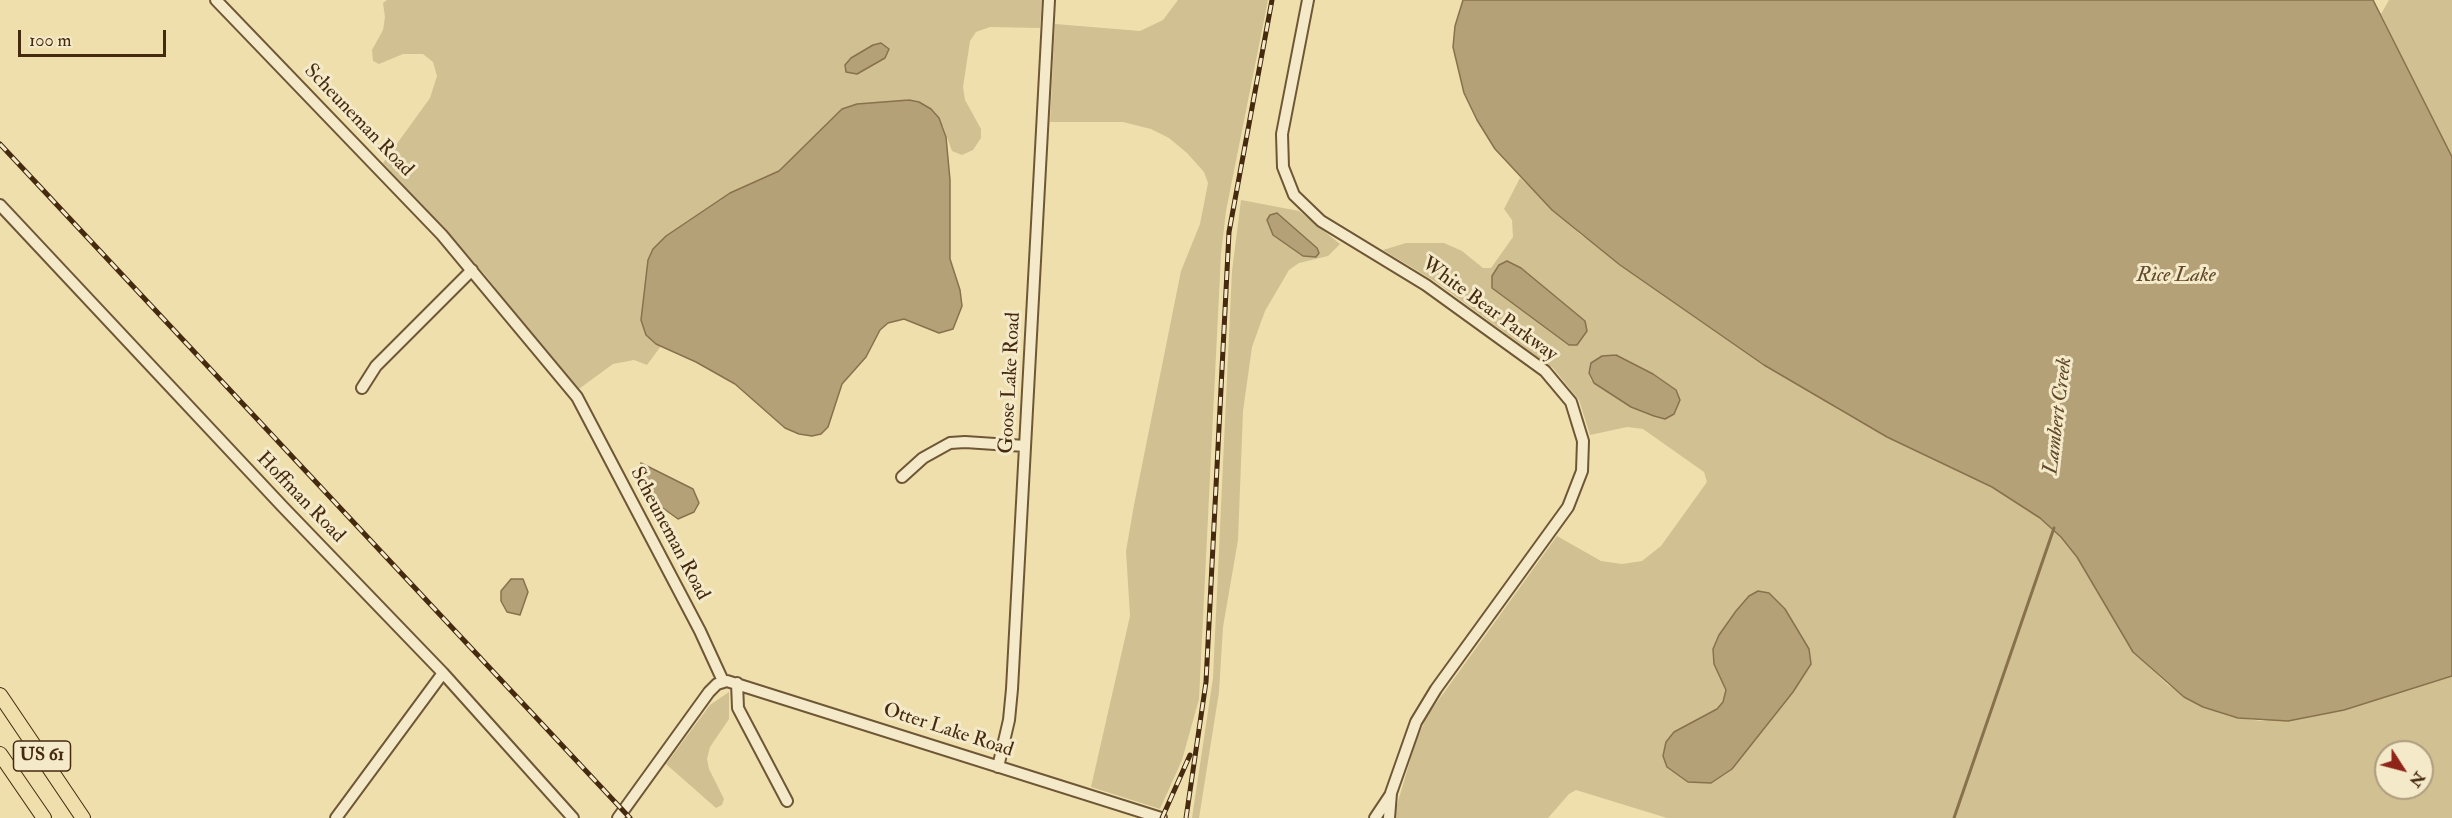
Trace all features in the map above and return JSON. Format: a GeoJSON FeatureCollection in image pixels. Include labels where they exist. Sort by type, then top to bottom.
{"type":"FeatureCollection","features":[{"type":"Feature","properties":{"kind":"main road","name":"US 61"},"geometry":{"type":"LineString","coordinates":[[0,695],[83,818]]}},
{"type":"Feature","properties":{"kind":"main road","name":"US 61"},"geometry":{"type":"LineString","coordinates":[[0,754],[44,818]]}},
{"type":"Feature","properties":{"kind":"street","name":"Scheuneman Road"},"geometry":{"type":"LineString","coordinates":[[216,0],[368,156],[472,270],[577,397],[700,631],[723,681]]}},
{"type":"Feature","properties":{"kind":"street","name":"Goose Lake Road"},"geometry":{"type":"LineString","coordinates":[[998,767],[1011,700],[1049,0]]}},
{"type":"Feature","properties":{"kind":"street","name":"White Bear Parkway"},"geometry":{"type":"LineString","coordinates":[[1308,0],[1281,143],[1283,167],[1294,195],[1321,221],[1426,285],[1545,371],[1560,385],[1573,405],[1583,441],[1582,471],[1570,503],[1426,704],[1410,736],[1391,793],[1389,818]]}},
{"type":"Feature","properties":{"kind":"street","name":"Hoffman Road"},"geometry":{"type":"LineString","coordinates":[[0,205],[442,673],[573,818]]}},
{"type":"Feature","properties":{"kind":"street"},"geometry":{"type":"LineString","coordinates":[[362,388],[376,366],[472,270]]}},
{"type":"Feature","properties":{"kind":"street"},"geometry":{"type":"LineString","coordinates":[[902,477],[923,458],[950,443],[1026,447]]}},
{"type":"Feature","properties":{"kind":"street"},"geometry":{"type":"LineString","coordinates":[[336,818],[442,673]]}},
{"type":"Feature","properties":{"kind":"street"},"geometry":{"type":"LineString","coordinates":[[618,818],[709,692],[723,681]]}},
{"type":"Feature","properties":{"kind":"street","name":"Otter Lake Road"},"geometry":{"type":"LineString","coordinates":[[723,681],[737,683],[1161,818]]}},
{"type":"Feature","properties":{"kind":"street"},"geometry":{"type":"LineString","coordinates":[[737,683],[738,708],[787,801]]}},
{"type":"Feature","properties":{"kind":"street","name":"White Bear Parkway"},"geometry":{"type":"LineString","coordinates":[[1375,818],[1391,793]]}},
{"type":"Feature","properties":{"kind":"shaded area"},"geometry":{"type":"Polygon","coordinates":[[[387,0],[1042,0],[1040,28],[990,27],[976,32],[970,41],[963,87],[965,100],[981,129],[981,138],[973,150],[962,155],[952,151],[943,126],[646,335],[661,346],[647,365],[634,360],[613,364],[576,391],[486,276],[383,163],[430,98],[437,76],[433,62],[423,54],[403,54],[379,64],[373,61],[372,50],[383,30],[385,17],[383,3],[387,0]]]}},
{"type":"Feature","properties":{"kind":"shaded area"},"geometry":{"type":"Polygon","coordinates":[[[1178,0],[1268,0],[1226,211],[1221,254],[1199,699],[1182,760],[1160,809],[1091,787],[1130,616],[1126,551],[1134,505],[1181,271],[1200,224],[1208,183],[1204,172],[1187,153],[1169,138],[1151,129],[1123,122],[1050,122],[1055,24],[1140,31],[1163,20],[1178,0]]]}},
{"type":"Feature","properties":{"kind":"shaded area"},"geometry":{"type":"Polygon","coordinates":[[[2389,0],[2452,0],[2452,157],[2381,14],[2389,0]]]}},
{"type":"Feature","properties":{"kind":"shaded area"},"geometry":{"type":"Polygon","coordinates":[[[1520,178],[1581,235],[1839,410],[1887,437],[1992,487],[2040,518],[2061,537],[2077,557],[2133,652],[2168,685],[2202,707],[2239,718],[2261,721],[2344,710],[2452,676],[2452,818],[1667,818],[1576,790],[1569,794],[1548,818],[1393,818],[1416,741],[1427,716],[1557,536],[1601,561],[1622,564],[1642,561],[1661,546],[1707,482],[1704,472],[1643,429],[1627,427],[1590,435],[1579,400],[1553,368],[1436,282],[1383,250],[1406,243],[1444,243],[1462,251],[1483,268],[1491,268],[1513,237],[1512,220],[1504,209],[1520,178]],[[1616,355],[1602,356],[1588,371],[1591,380],[1631,407],[1660,418],[1676,390],[1653,374],[1616,355]]]}},
{"type":"Feature","properties":{"kind":"shaded area"},"geometry":{"type":"Polygon","coordinates":[[[1241,200],[1299,211],[1340,244],[1328,256],[1299,263],[1289,270],[1265,311],[1252,347],[1243,411],[1238,540],[1223,627],[1219,692],[1199,818],[1192,818],[1213,678],[1232,271],[1241,200]]]}},
{"type":"Feature","properties":{"kind":"shaded area"},"geometry":{"type":"Polygon","coordinates":[[[729,692],[729,719],[710,747],[707,759],[709,769],[724,799],[722,805],[716,808],[666,764],[710,705],[729,692]]]}},
{"type":"Feature","properties":{"kind":"water","name":"Rice Lake"},"geometry":{"type":"Polygon","coordinates":[[[1463,0],[2373,0],[2452,157],[2452,676],[2344,710],[2288,721],[2238,718],[2203,707],[2184,697],[2133,652],[2077,557],[2061,537],[2040,518],[1992,487],[1887,437],[1764,365],[1620,265],[1552,210],[1495,149],[1464,93],[1453,47],[1455,26],[1463,0]]]}},
{"type":"Feature","properties":{"kind":"water"},"geometry":{"type":"Polygon","coordinates":[[[881,43],[889,49],[885,58],[857,74],[846,72],[845,65],[851,58],[881,43]]]}},
{"type":"Feature","properties":{"kind":"water"},"geometry":{"type":"Polygon","coordinates":[[[909,100],[919,102],[931,109],[939,118],[946,137],[950,180],[950,259],[960,290],[962,306],[953,329],[939,333],[904,319],[888,323],[880,330],[866,357],[842,384],[828,427],[821,434],[812,436],[785,428],[735,384],[696,362],[656,344],[646,335],[641,320],[648,260],[653,249],[666,236],[730,193],[779,171],[842,109],[857,104],[909,100]]]}},
{"type":"Feature","properties":{"kind":"water"},"geometry":{"type":"Polygon","coordinates":[[[1277,213],[1317,248],[1319,253],[1316,257],[1303,256],[1273,235],[1267,220],[1270,215],[1277,213]]]}},
{"type":"Feature","properties":{"kind":"water"},"geometry":{"type":"Polygon","coordinates":[[[1507,261],[1521,268],[1585,321],[1587,331],[1577,345],[1569,345],[1492,288],[1492,276],[1499,265],[1507,261]]]}},
{"type":"Feature","properties":{"kind":"water"},"geometry":{"type":"Polygon","coordinates":[[[1616,355],[1653,374],[1676,390],[1680,400],[1674,414],[1665,419],[1654,416],[1631,407],[1594,383],[1589,373],[1591,363],[1602,356],[1616,355]]]}},
{"type":"Feature","properties":{"kind":"water"},"geometry":{"type":"Polygon","coordinates":[[[641,463],[693,489],[699,503],[694,512],[678,519],[656,503],[638,475],[641,463]]]}},
{"type":"Feature","properties":{"kind":"water"},"geometry":{"type":"Polygon","coordinates":[[[511,579],[523,579],[528,592],[520,615],[507,612],[501,601],[501,591],[511,579]]]}},
{"type":"Feature","properties":{"kind":"water"},"geometry":{"type":"Polygon","coordinates":[[[1758,591],[1769,593],[1785,609],[1809,649],[1811,664],[1793,692],[1732,769],[1711,783],[1688,782],[1667,767],[1663,756],[1666,742],[1674,732],[1717,709],[1723,702],[1726,690],[1714,664],[1713,649],[1719,635],[1736,611],[1749,596],[1758,591]]]}},
{"type":"Feature","properties":{"kind":"waterway","name":"Lambert Creek"},"geometry":{"type":"LineString","coordinates":[[1954,818],[2054,528]]}},
{"type":"Feature","properties":{"kind":"railway"},"geometry":{"type":"LineString","coordinates":[[1186,818],[1206,682],[1229,232],[1272,0]]}},
{"type":"Feature","properties":{"kind":"railway"},"geometry":{"type":"LineString","coordinates":[[0,144],[630,818]]}},
{"type":"Feature","properties":{"kind":"railway"},"geometry":{"type":"LineString","coordinates":[[1162,818],[1190,755]]}}]}
